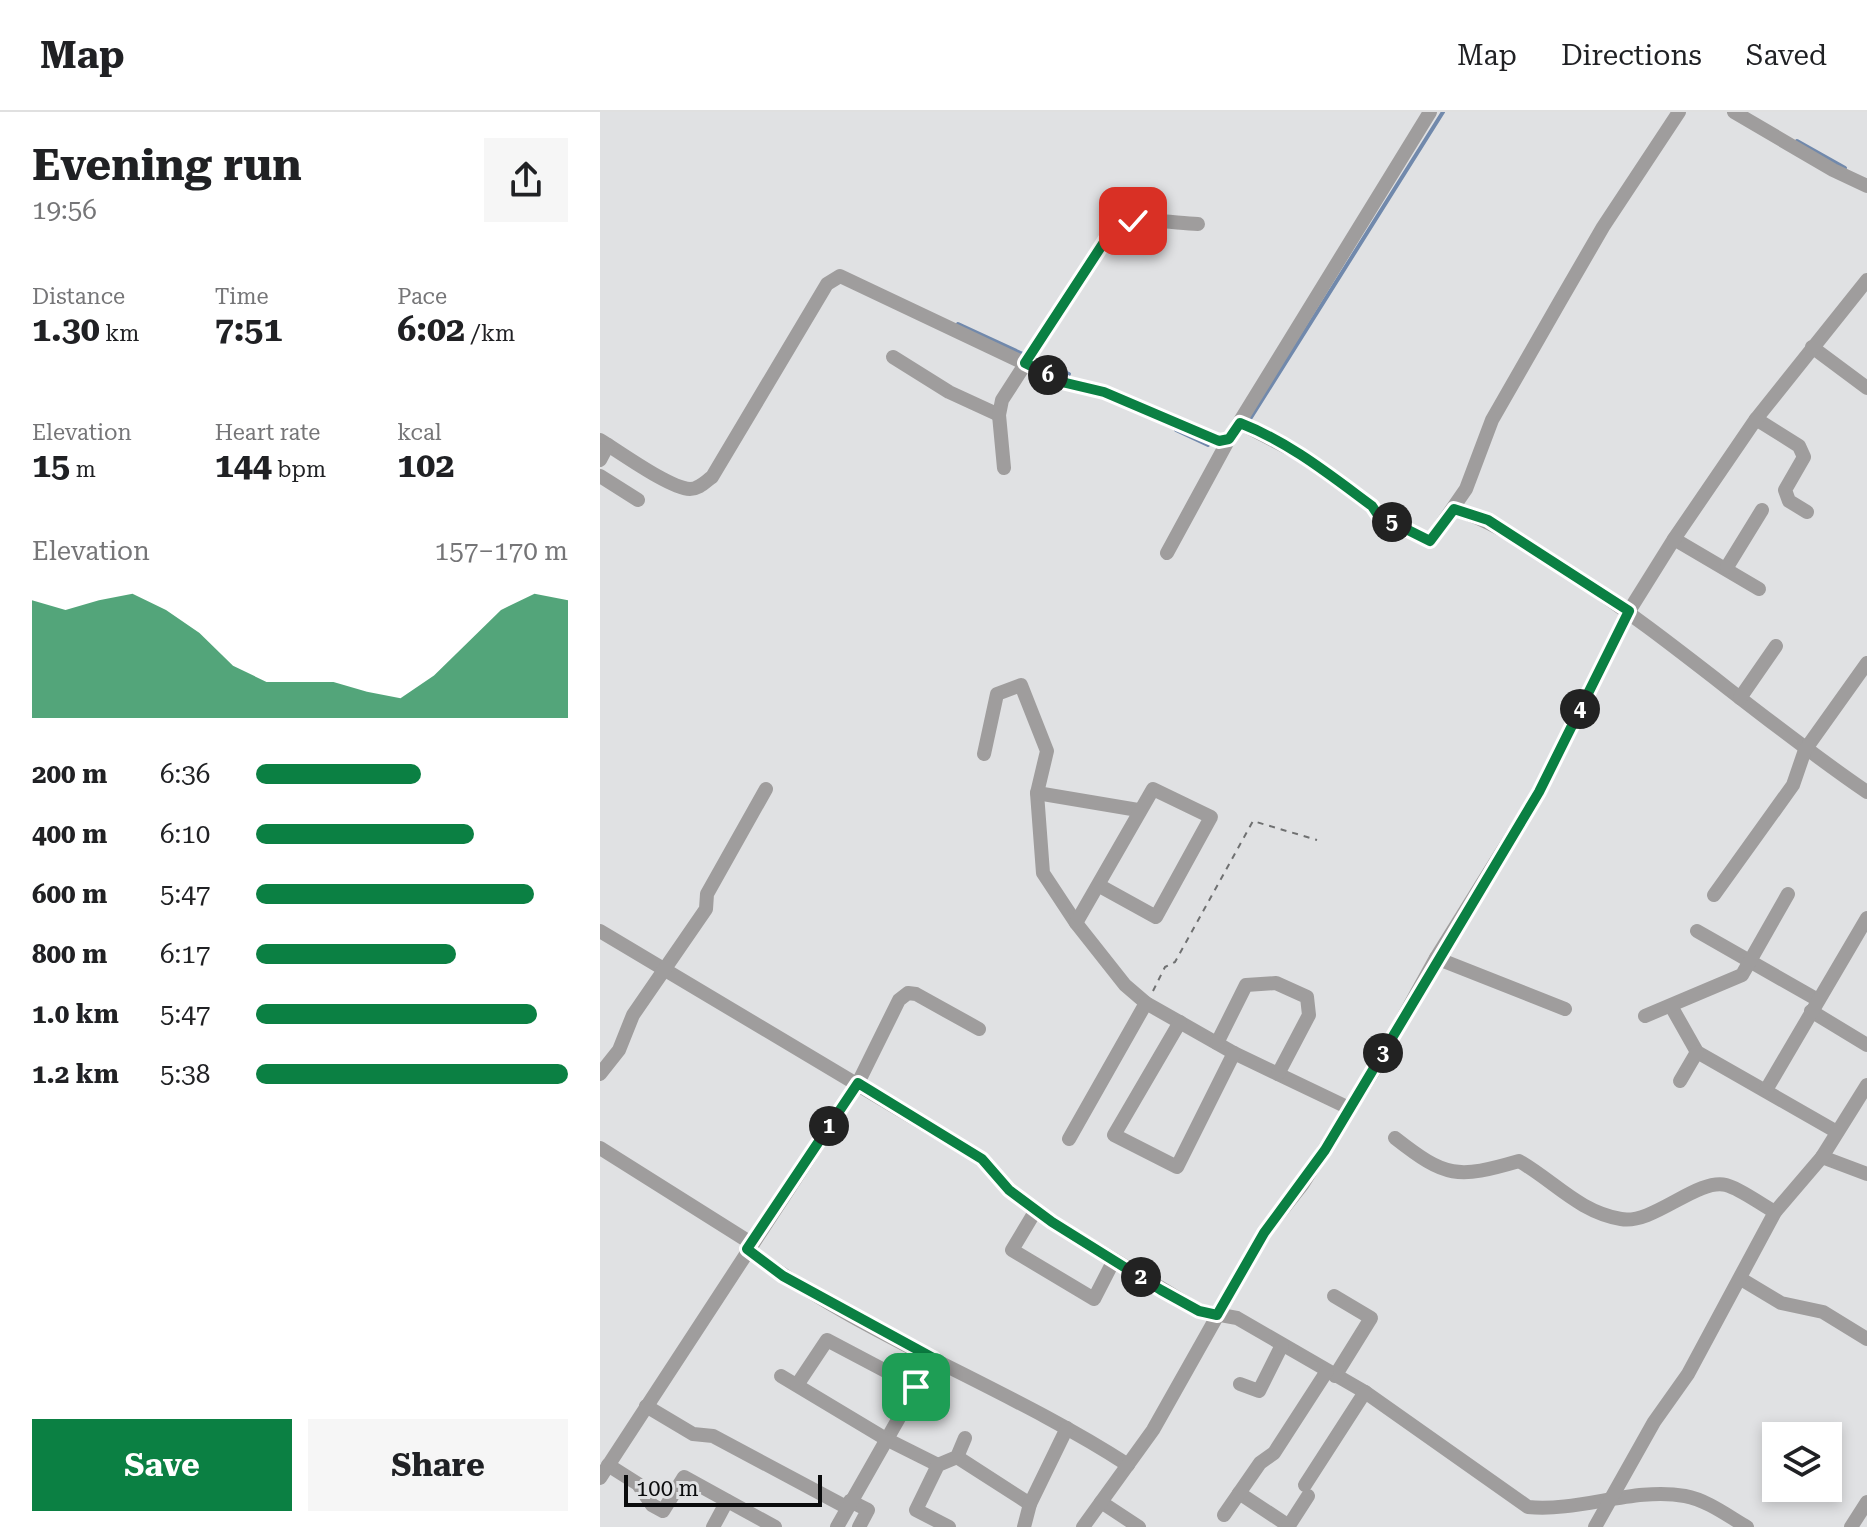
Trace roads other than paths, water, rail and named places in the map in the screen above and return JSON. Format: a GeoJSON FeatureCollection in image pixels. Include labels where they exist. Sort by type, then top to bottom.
{"type":"FeatureCollection","features":[{"type":"Feature","properties":{"kind":"street"},"geometry":{"type":"LineString","coordinates":[[1167,553],[1229,439],[1430,112]]}},
{"type":"Feature","properties":{"kind":"street"},"geometry":{"type":"LineString","coordinates":[[1240,423],[1298,453],[1372,506],[1378,515],[1430,541],[1454,509],[1507,394],[1603,227],[1679,112]]}},
{"type":"Feature","properties":{"kind":"street"},"geometry":{"type":"LineString","coordinates":[[1734,112],[1833,170],[1867,186]]}},
{"type":"Feature","properties":{"kind":"street"},"geometry":{"type":"LineString","coordinates":[[1004,468],[999,415],[1002,400],[1108,236],[1120,225],[1133,221],[1198,224]]}},
{"type":"Feature","properties":{"kind":"street"},"geometry":{"type":"LineString","coordinates":[[600,460],[604,442],[680,487],[696,488],[703,484],[712,477],[827,284],[840,276],[1066,383],[1104,392],[1219,441],[1229,439]]}},
{"type":"Feature","properties":{"kind":"street"},"geometry":{"type":"LineString","coordinates":[[1083,1527],[1153,1430],[1264,1233],[1302,1185],[1436,958],[1539,792],[1629,611],[1674,539],[1756,419],[1867,280]]}},
{"type":"Feature","properties":{"kind":"street"},"geometry":{"type":"LineString","coordinates":[[1812,347],[1867,388]]}},
{"type":"Feature","properties":{"kind":"street"},"geometry":{"type":"LineString","coordinates":[[893,357],[949,392],[999,415]]}},
{"type":"Feature","properties":{"kind":"street"},"geometry":{"type":"LineString","coordinates":[[1756,419],[1799,446],[1804,457],[1785,490],[1789,501],[1807,512]]}},
{"type":"Feature","properties":{"kind":"street"},"geometry":{"type":"LineString","coordinates":[[600,476],[638,500]]}},
{"type":"Feature","properties":{"kind":"street"},"geometry":{"type":"LineString","coordinates":[[1454,509],[1488,520],[1629,611],[1805,750],[1867,792]]}},
{"type":"Feature","properties":{"kind":"street"},"geometry":{"type":"LineString","coordinates":[[1727,567],[1762,510]]}},
{"type":"Feature","properties":{"kind":"street"},"geometry":{"type":"LineString","coordinates":[[1674,539],[1698,556],[1727,567],[1759,589]]}},
{"type":"Feature","properties":{"kind":"street"},"geometry":{"type":"LineString","coordinates":[[1740,698],[1776,646]]}},
{"type":"Feature","properties":{"kind":"street"},"geometry":{"type":"LineString","coordinates":[[1714,895],[1793,785],[1805,750],[1867,663]]}},
{"type":"Feature","properties":{"kind":"street"},"geometry":{"type":"LineString","coordinates":[[984,754],[997,694],[1021,685],[1038,719],[1047,751],[1037,793],[1043,873],[1076,923],[1125,985],[1146,1003],[1234,1053],[1349,1108]]}},
{"type":"Feature","properties":{"kind":"street"},"geometry":{"type":"LineString","coordinates":[[600,1074],[619,1050],[633,1015],[706,909],[707,894],[766,789]]}},
{"type":"Feature","properties":{"kind":"street"},"geometry":{"type":"LineString","coordinates":[[1076,923],[1138,810],[1153,789],[1211,817],[1156,917],[1098,885]]}},
{"type":"Feature","properties":{"kind":"street"},"geometry":{"type":"LineString","coordinates":[[1037,793],[1138,810]]}},
{"type":"Feature","properties":{"kind":"street"},"geometry":{"type":"LineString","coordinates":[[1645,1016],[1742,975],[1788,894]]}},
{"type":"Feature","properties":{"kind":"street"},"geometry":{"type":"LineString","coordinates":[[1766,1090],[1867,918]]}},
{"type":"Feature","properties":{"kind":"street"},"geometry":{"type":"LineString","coordinates":[[600,931],[982,1159],[1009,1190],[1114,1260],[1199,1311],[1237,1318],[1365,1392],[1528,1507],[1553,1509],[1609,1500],[1686,1496],[1747,1527]]}},
{"type":"Feature","properties":{"kind":"street"},"geometry":{"type":"LineString","coordinates":[[1697,931],[1751,962],[1867,1045]]}},
{"type":"Feature","properties":{"kind":"street"},"geometry":{"type":"LineString","coordinates":[[1436,958],[1565,1009]]}},
{"type":"Feature","properties":{"kind":"street"},"geometry":{"type":"LineString","coordinates":[[1217,1043],[1246,985],[1276,983],[1307,997],[1309,1015],[1278,1074]]}},
{"type":"Feature","properties":{"kind":"street"},"geometry":{"type":"LineString","coordinates":[[600,1478],[858,1083],[899,1000],[908,993],[979,1029]]}},
{"type":"Feature","properties":{"kind":"street"},"geometry":{"type":"LineString","coordinates":[[1069,1139],[1146,1003]]}},
{"type":"Feature","properties":{"kind":"street"},"geometry":{"type":"LineString","coordinates":[[1671,1006],[1697,1052],[1837,1132]]}},
{"type":"Feature","properties":{"kind":"street"},"geometry":{"type":"LineString","coordinates":[[1180,1022],[1114,1135],[1177,1167],[1234,1053]]}},
{"type":"Feature","properties":{"kind":"street"},"geometry":{"type":"LineString","coordinates":[[1680,1081],[1697,1052]]}},
{"type":"Feature","properties":{"kind":"street"},"geometry":{"type":"LineString","coordinates":[[1595,1527],[1654,1422],[1688,1374],[1775,1212],[1822,1157],[1867,1085]]}},
{"type":"Feature","properties":{"kind":"street"},"geometry":{"type":"LineString","coordinates":[[1395,1138],[1431,1167],[1459,1173],[1476,1174],[1519,1161],[1580,1205],[1623,1220],[1666,1207],[1712,1185],[1728,1185],[1775,1212]]}},
{"type":"Feature","properties":{"kind":"street"},"geometry":{"type":"LineString","coordinates":[[600,1148],[749,1246],[783,1276],[1067,1428],[1128,1465]]}},
{"type":"Feature","properties":{"kind":"street"},"geometry":{"type":"LineString","coordinates":[[1822,1157],[1867,1174]]}},
{"type":"Feature","properties":{"kind":"street"},"geometry":{"type":"LineString","coordinates":[[1036,1210],[1012,1250],[1094,1299],[1114,1260]]}},
{"type":"Feature","properties":{"kind":"street"},"geometry":{"type":"LineString","coordinates":[[1741,1279],[1781,1303],[1823,1312],[1867,1339]]}},
{"type":"Feature","properties":{"kind":"street"},"geometry":{"type":"LineString","coordinates":[[1224,1515],[1260,1463],[1274,1453],[1371,1318],[1334,1296]]}},
{"type":"Feature","properties":{"kind":"street"},"geometry":{"type":"LineString","coordinates":[[797,1385],[827,1340],[916,1387]]}},
{"type":"Feature","properties":{"kind":"street"},"geometry":{"type":"LineString","coordinates":[[1240,1384],[1259,1391],[1282,1345]]}},
{"type":"Feature","properties":{"kind":"street"},"geometry":{"type":"LineString","coordinates":[[837,1527],[933,1358]]}},
{"type":"Feature","properties":{"kind":"street"},"geometry":{"type":"LineString","coordinates":[[781,1376],[886,1439],[938,1465]]}},
{"type":"Feature","properties":{"kind":"street"},"geometry":{"type":"LineString","coordinates":[[1239,1493],[1288,1526],[1365,1392]]}},
{"type":"Feature","properties":{"kind":"street"},"geometry":{"type":"LineString","coordinates":[[646,1406],[693,1434],[713,1436],[848,1504],[868,1510],[859,1527]]}},
{"type":"Feature","properties":{"kind":"street"},"geometry":{"type":"LineString","coordinates":[[1024,1527],[1030,1504],[1067,1428]]}},
{"type":"Feature","properties":{"kind":"street"},"geometry":{"type":"LineString","coordinates":[[949,1527],[916,1510],[938,1465],[957,1457],[965,1438]]}},
{"type":"Feature","properties":{"kind":"street"},"geometry":{"type":"LineString","coordinates":[[957,1457],[1030,1504]]}},
{"type":"Feature","properties":{"kind":"street"},"geometry":{"type":"LineString","coordinates":[[608,1465],[638,1484],[652,1505],[663,1511],[684,1477],[768,1525]]}},
{"type":"Feature","properties":{"kind":"street"},"geometry":{"type":"LineString","coordinates":[[713,1527],[727,1501]]}},
{"type":"Feature","properties":{"kind":"street"},"geometry":{"type":"LineString","coordinates":[[1101,1502],[1139,1527]]}},
{"type":"Feature","properties":{"kind":"street"},"geometry":{"type":"LineString","coordinates":[[1851,1527],[1867,1502]]}},
{"type":"Feature","properties":{"kind":"waterway"},"geometry":{"type":"LineString","coordinates":[[1250,419],[1443,112]]}},
{"type":"Feature","properties":{"kind":"waterway"},"geometry":{"type":"LineString","coordinates":[[1797,141],[1845,168]]}},
{"type":"Feature","properties":{"kind":"waterway"},"geometry":{"type":"LineString","coordinates":[[958,324],[1025,355]]}},
{"type":"Feature","properties":{"kind":"waterway"},"geometry":{"type":"LineString","coordinates":[[1037,360],[1069,374]]}},
{"type":"Feature","properties":{"kind":"waterway"},"geometry":{"type":"LineString","coordinates":[[1176,430],[1208,445]]}}]}
